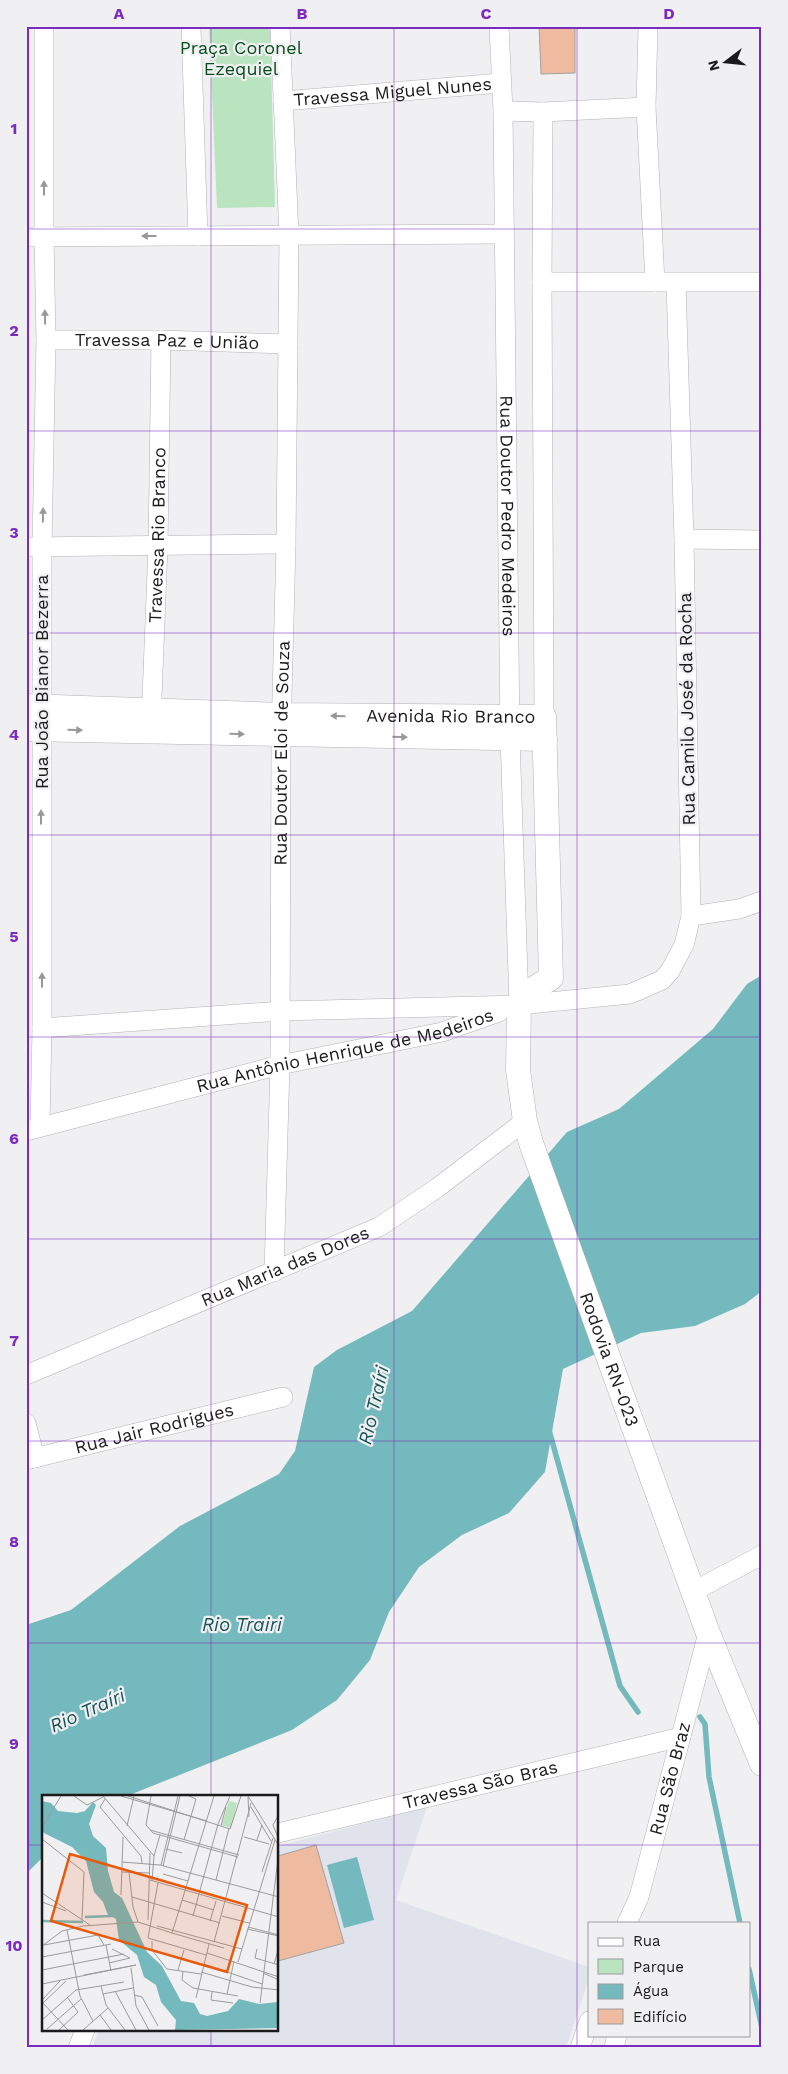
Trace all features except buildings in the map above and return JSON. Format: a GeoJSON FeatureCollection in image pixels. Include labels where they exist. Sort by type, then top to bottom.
{"type":"FeatureCollection","features":[{"type":"Feature","properties":{"kind":"main road","name":"Avenida Rio Branco"},"geometry":{"type":"LineString","coordinates":[[34,718],[282,725],[510,726],[545,728]]}},
{"type":"Feature","properties":{"kind":"main road","name":"Rua Doutor Pedro Medeiros"},"geometry":{"type":"LineString","coordinates":[[531,1143],[525,1121],[518,1070],[519,1005],[533,989],[551,978],[545,728]]}},
{"type":"Feature","properties":{"kind":"main road","name":"Rodovia RN-023"},"geometry":{"type":"LineString","coordinates":[[531,1143],[708,1633],[762,1764]]}},
{"type":"Feature","properties":{"kind":"street","name":"Rua João Bianor Bezerra"},"geometry":{"type":"LineString","coordinates":[[33,1129],[42,1028],[34,718],[34,547],[46,340],[35,237],[44,26]]}},
{"type":"Feature","properties":{"kind":"street"},"geometry":{"type":"LineString","coordinates":[[191,26],[198,236]]}},
{"type":"Feature","properties":{"kind":"street","name":"Rua Doutor Eloi de Souza"},"geometry":{"type":"LineString","coordinates":[[274,1272],[281,1011],[282,725],[289,236],[280,26]]}},
{"type":"Feature","properties":{"kind":"street","name":"Rua Doutor Pedro Medeiros"},"geometry":{"type":"LineString","coordinates":[[499,26],[503,111],[510,726],[519,1005]]}},
{"type":"Feature","properties":{"kind":"street"},"geometry":{"type":"LineString","coordinates":[[648,26],[646,107],[655,282]]}},
{"type":"Feature","properties":{"kind":"street","name":"Travessa Miguel Nunes"},"geometry":{"type":"LineString","coordinates":[[283,101],[501,83]]}},
{"type":"Feature","properties":{"kind":"street"},"geometry":{"type":"LineString","coordinates":[[503,111],[543,112],[646,107]]}},
{"type":"Feature","properties":{"kind":"street","name":"Rua Doutor Pedro Medeiros"},"geometry":{"type":"LineString","coordinates":[[543,112],[542,282],[545,728]]}},
{"type":"Feature","properties":{"kind":"street"},"geometry":{"type":"LineString","coordinates":[[35,237],[504,234]]}},
{"type":"Feature","properties":{"kind":"street"},"geometry":{"type":"LineString","coordinates":[[542,282],[762,282]]}},
{"type":"Feature","properties":{"kind":"street","name":"Rua Camilo José da Rocha"},"geometry":{"type":"LineString","coordinates":[[519,1005],[630,994],[648,988],[662,980],[670,971],[684,945],[691,916],[684,539],[676,283]]}},
{"type":"Feature","properties":{"kind":"street","name":"Travessa Paz e União"},"geometry":{"type":"LineString","coordinates":[[46,340],[161,340],[288,344]]}},
{"type":"Feature","properties":{"kind":"street","name":"Travessa Rio Branco"},"geometry":{"type":"LineString","coordinates":[[151,721],[158,546],[161,340]]}},
{"type":"Feature","properties":{"kind":"street"},"geometry":{"type":"LineString","coordinates":[[684,539],[762,540]]}},
{"type":"Feature","properties":{"kind":"street"},"geometry":{"type":"LineString","coordinates":[[34,547],[286,544]]}},
{"type":"Feature","properties":{"kind":"street"},"geometry":{"type":"LineString","coordinates":[[691,916],[739,909],[762,901]]}},
{"type":"Feature","properties":{"kind":"street","name":"Rua Antônio Henrique de Medeiros"},"geometry":{"type":"LineString","coordinates":[[42,1028],[281,1011],[519,1005]]}},
{"type":"Feature","properties":{"kind":"street","name":"Rua Antônio Henrique de Medeiros"},"geometry":{"type":"LineString","coordinates":[[33,1129],[280,1065],[442,1032],[519,1005]]}},
{"type":"Feature","properties":{"kind":"street","name":"Rua Maria das Dores"},"geometry":{"type":"LineString","coordinates":[[26,1376],[379,1227],[437,1188],[525,1121]]}},
{"type":"Feature","properties":{"kind":"street","name":"Rua Jair Rodrigues"},"geometry":{"type":"LineString","coordinates":[[31,1459],[283,1397]]}},
{"type":"Feature","properties":{"kind":"street"},"geometry":{"type":"LineString","coordinates":[[26,1423],[31,1459]]}},
{"type":"Feature","properties":{"kind":"street"},"geometry":{"type":"LineString","coordinates":[[691,1583],[762,1555]]}},
{"type":"Feature","properties":{"kind":"street","name":"Rua São Braz"},"geometry":{"type":"LineString","coordinates":[[627,1922],[639,1897],[708,1633]]}},
{"type":"Feature","properties":{"kind":"street","name":"Travessa São Bras"},"geometry":{"type":"LineString","coordinates":[[279,1833],[681,1737]]}},
{"type":"Feature","properties":{"kind":"street"},"geometry":{"type":"LineString","coordinates":[[635,1922],[639,1897]]}},
{"type":"Feature","properties":{"kind":"street"},"geometry":{"type":"LineString","coordinates":[[580,2048],[588,2023]]}},
{"type":"Feature","properties":{"kind":"street"},"geometry":{"type":"LineString","coordinates":[[78,2048],[84,2032]]}},
{"type":"Feature","properties":{"kind":"shaded area"},"geometry":{"type":"Polygon","coordinates":[[[427,1807],[396,1900],[588,1967],[588,1981],[566,2048],[92,2048],[98,2032],[279,2032],[279,1846],[427,1807]]]}},
{"type":"Feature","properties":{"kind":"green space","name":"Praça Coronel Ezequiel"},"geometry":{"type":"Polygon","coordinates":[[[209,26],[270,26],[275,207],[217,208],[209,26]]]}},
{"type":"Feature","properties":{"kind":"water","name":"Rio Trairi"},"geometry":{"type":"Polygon","coordinates":[[[762,975],[762,1291],[745,1304],[695,1326],[641,1333],[563,1369],[545,1472],[509,1513],[462,1535],[419,1567],[389,1612],[370,1660],[337,1700],[292,1730],[130,1795],[42,1795],[42,1858],[26,1874],[26,1625],[71,1610],[180,1526],[279,1474],[295,1451],[314,1367],[337,1350],[412,1311],[567,1132],[619,1109],[713,1029],[747,984],[762,975]]]}},
{"type":"Feature","properties":{"kind":"water"},"geometry":{"type":"Polygon","coordinates":[[[357,1857],[374,1920],[344,1928],[327,1865],[357,1857]]]}},
{"type":"Feature","properties":{"kind":"waterway"},"geometry":{"type":"LineString","coordinates":[[549,1430],[620,1686],[638,1712]]}},
{"type":"Feature","properties":{"kind":"waterway"},"geometry":{"type":"LineString","coordinates":[[700,1717],[705,1724],[709,1777],[740,1922]]}},
{"type":"Feature","properties":{"kind":"waterway"},"geometry":{"type":"LineString","coordinates":[[750,1974],[762,2028]]}},
{"type":"Feature","properties":{"kind":"water label","name":"Rio Traíri"},"geometry":{"type":"Point","coordinates":[373,1405]}},
{"type":"Feature","properties":{"kind":"water label","name":"Rio Traíri"},"geometry":{"type":"Point","coordinates":[87,1710]}}]}
